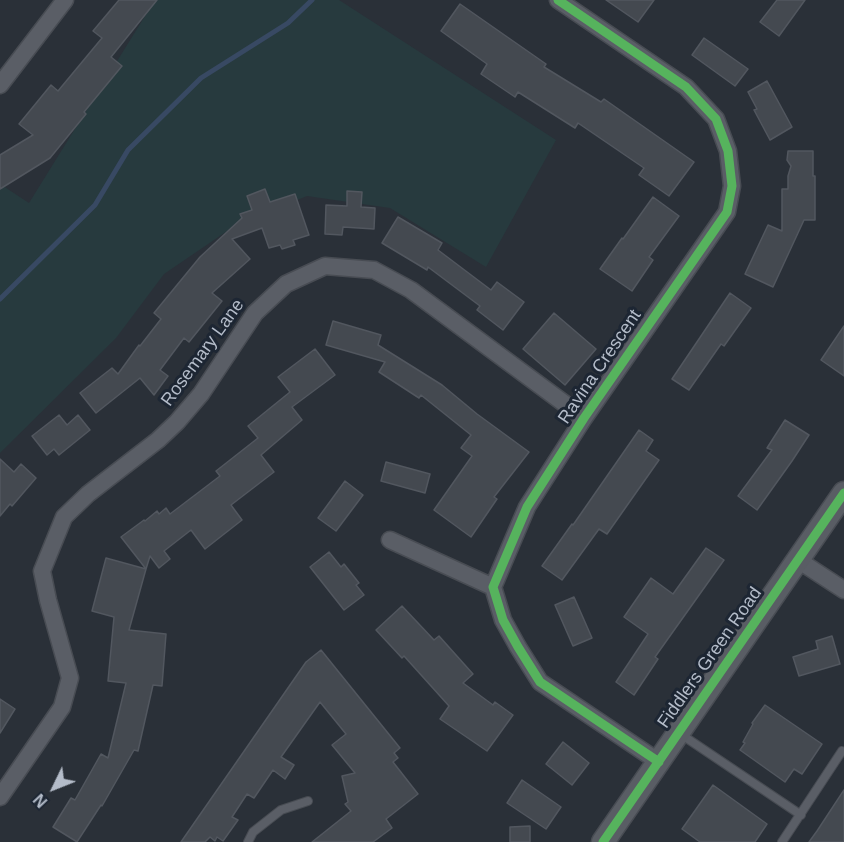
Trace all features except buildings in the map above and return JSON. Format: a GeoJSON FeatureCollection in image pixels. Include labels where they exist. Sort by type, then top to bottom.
{"type":"FeatureCollection","features":[{"type":"Feature","properties":{"kind":"main road","name":"Fiddlers Green Road"},"geometry":{"type":"LineString","coordinates":[[603,842],[844,493]]}},
{"type":"Feature","properties":{"kind":"street"},"geometry":{"type":"LineString","coordinates":[[0,85],[65,0]]}},
{"type":"Feature","properties":{"kind":"street","name":"Ravina Crescent"},"geometry":{"type":"LineString","coordinates":[[493,587],[527,507],[584,418],[728,212],[732,186],[728,151],[716,119],[686,87],[558,0]]}},
{"type":"Feature","properties":{"kind":"street","name":"Rosemary Lane"},"geometry":{"type":"LineString","coordinates":[[0,797],[62,708],[70,678],[42,571],[64,517],[88,494],[158,440],[177,422],[201,394],[255,313],[286,284],[325,267],[374,270],[411,290],[584,418]]}},
{"type":"Feature","properties":{"kind":"street"},"geometry":{"type":"LineString","coordinates":[[390,540],[493,587],[503,620],[540,682],[659,762]]}},
{"type":"Feature","properties":{"kind":"street"},"geometry":{"type":"LineString","coordinates":[[798,560],[844,590]]}},
{"type":"Feature","properties":{"kind":"lane"},"geometry":{"type":"LineString","coordinates":[[678,732],[801,815]]}},
{"type":"Feature","properties":{"kind":"lane"},"geometry":{"type":"LineString","coordinates":[[783,842],[842,751]]}},
{"type":"Feature","properties":{"kind":"lane"},"geometry":{"type":"LineString","coordinates":[[248,842],[253,832],[281,810],[308,801]]}},
{"type":"Feature","properties":{"kind":"green space"},"geometry":{"type":"Polygon","coordinates":[[[155,0],[339,0],[556,140],[486,267],[390,208],[307,196],[236,225],[164,274],[116,338],[0,453],[0,184],[29,203],[155,0]]]}},
{"type":"Feature","properties":{"kind":"waterway"},"geometry":{"type":"LineString","coordinates":[[0,299],[95,205],[128,150],[201,78],[288,23],[312,0]]}},
{"type":"Feature","properties":{"kind":"cycle path"},"geometry":{"type":"LineString","coordinates":[[558,0],[686,87],[716,119],[728,151],[732,186],[727,212],[584,418],[527,507],[493,587],[503,620],[540,682],[659,762]]}},
{"type":"Feature","properties":{"kind":"cycle path"},"geometry":{"type":"LineString","coordinates":[[603,842],[844,493]]}}]}
